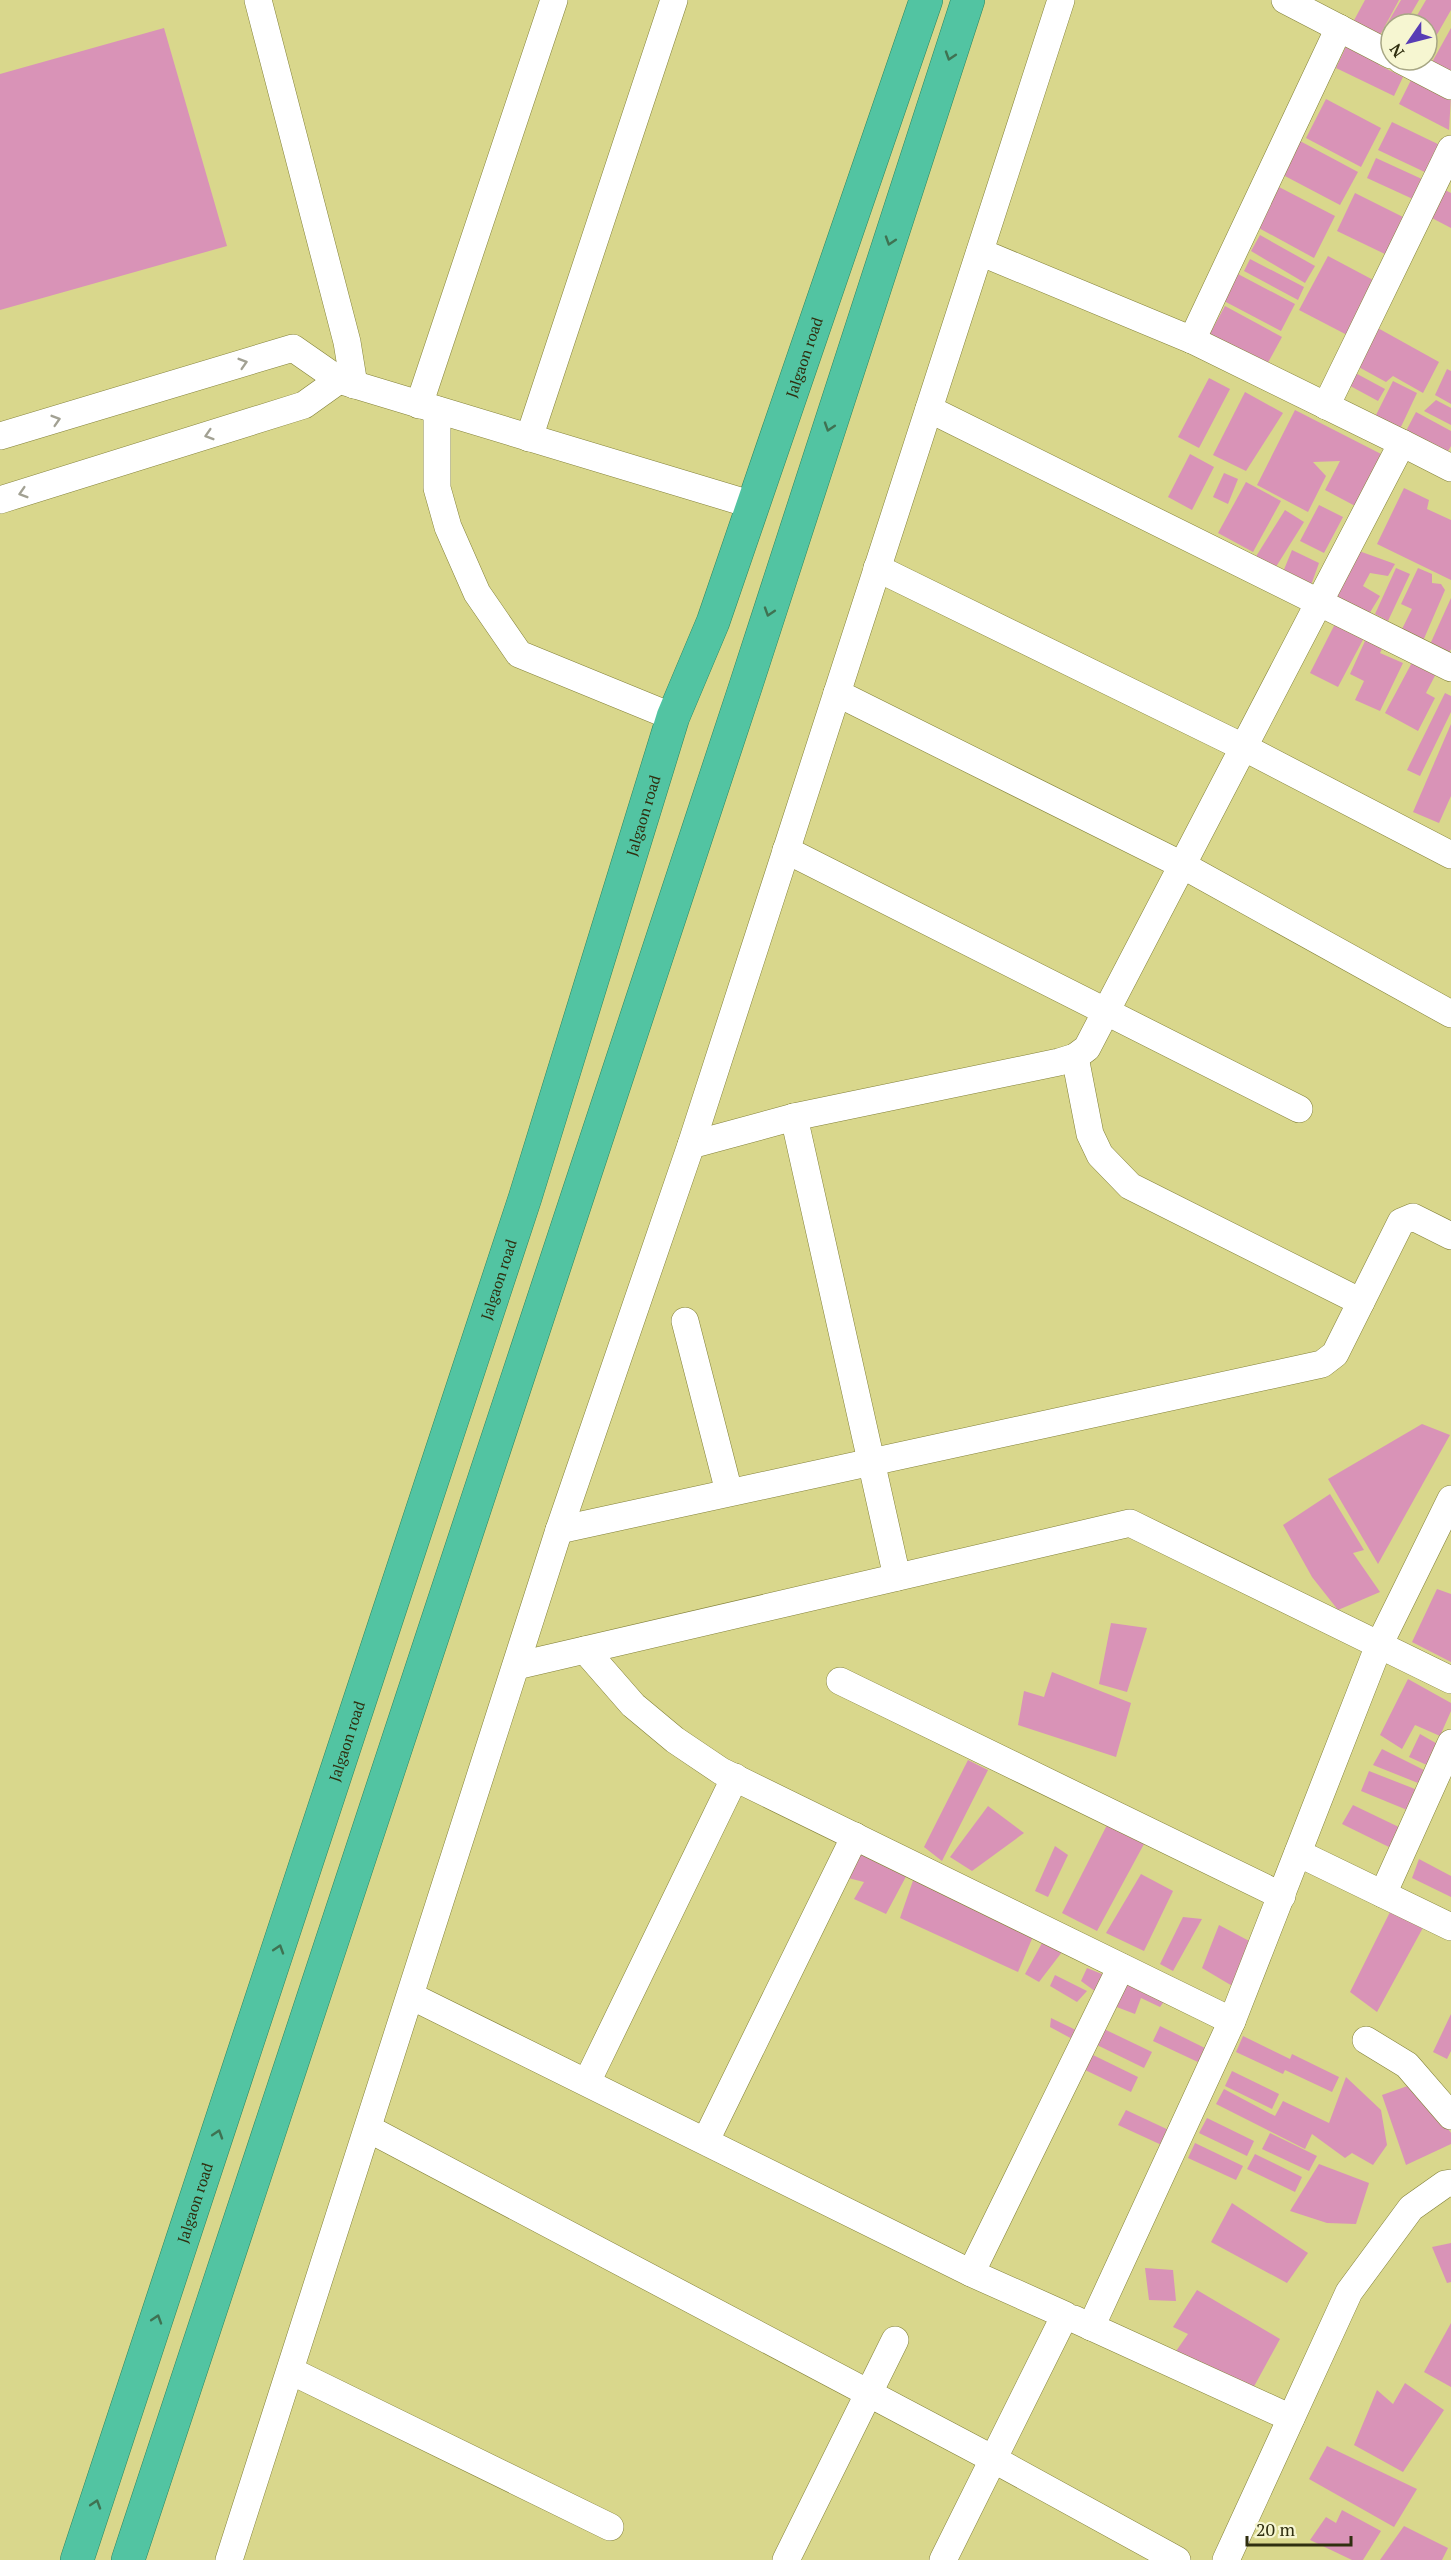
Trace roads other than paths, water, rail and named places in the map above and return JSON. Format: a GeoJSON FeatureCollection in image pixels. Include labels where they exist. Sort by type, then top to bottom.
{"type":"FeatureCollection","features":[{"type":"Feature","properties":{"kind":"highway","name":"Jalgaon road"},"geometry":{"type":"LineString","coordinates":[[77,2560],[525,1198],[673,717],[713,622],[926,0]]}},
{"type":"Feature","properties":{"kind":"highway"},"geometry":{"type":"LineString","coordinates":[[128,2560],[749,674],[968,0]]}},
{"type":"Feature","properties":{"kind":"street"},"geometry":{"type":"LineString","coordinates":[[258,0],[347,342],[346,383]]}},
{"type":"Feature","properties":{"kind":"street"},"geometry":{"type":"LineString","coordinates":[[554,0],[428,407],[437,488],[448,527],[477,593],[519,654],[673,717]]}},
{"type":"Feature","properties":{"kind":"street"},"geometry":{"type":"LineString","coordinates":[[529,438],[674,0]]}},
{"type":"Feature","properties":{"kind":"street"},"geometry":{"type":"LineString","coordinates":[[230,2560],[559,1530],[691,1145],[1061,0]]}},
{"type":"Feature","properties":{"kind":"street"},"geometry":{"type":"LineString","coordinates":[[1284,0],[1379,49]]}},
{"type":"Feature","properties":{"kind":"street"},"geometry":{"type":"LineString","coordinates":[[1192,340],[1339,28]]}},
{"type":"Feature","properties":{"kind":"street"},"geometry":{"type":"LineString","coordinates":[[1424,72],[1451,86]]}},
{"type":"Feature","properties":{"kind":"street"},"geometry":{"type":"LineString","coordinates":[[1326,406],[1451,149]]}},
{"type":"Feature","properties":{"kind":"street"},"geometry":{"type":"LineString","coordinates":[[980,252],[1192,340],[1451,468]]}},
{"type":"Feature","properties":{"kind":"street"},"geometry":{"type":"LineString","coordinates":[[0,436],[293,348],[346,383],[753,506]]}},
{"type":"Feature","properties":{"kind":"street"},"geometry":{"type":"LineString","coordinates":[[0,500],[304,405],[346,383]]}},
{"type":"Feature","properties":{"kind":"street"},"geometry":{"type":"LineString","coordinates":[[929,409],[1451,668]]}},
{"type":"Feature","properties":{"kind":"street"},"geometry":{"type":"LineString","coordinates":[[691,1145],[794,1117],[1075,1057],[1087,1048],[1104,1012],[1184,866],[1402,443]]}},
{"type":"Feature","properties":{"kind":"street"},"geometry":{"type":"LineString","coordinates":[[878,568],[1245,748],[1451,855]]}},
{"type":"Feature","properties":{"kind":"street"},"geometry":{"type":"LineString","coordinates":[[837,693],[1184,866],[1451,1014]]}},
{"type":"Feature","properties":{"kind":"street"},"geometry":{"type":"LineString","coordinates":[[786,850],[1299,1109]]}},
{"type":"Feature","properties":{"kind":"street"},"geometry":{"type":"LineString","coordinates":[[1075,1057],[1090,1134],[1100,1155],[1130,1185],[1361,1302]]}},
{"type":"Feature","properties":{"kind":"street"},"geometry":{"type":"LineString","coordinates":[[794,1117],[897,1577]]}},
{"type":"Feature","properties":{"kind":"street"},"geometry":{"type":"LineString","coordinates":[[559,1530],[871,1460],[1322,1364],[1335,1354],[1401,1222],[1413,1217],[1451,1236]]}},
{"type":"Feature","properties":{"kind":"street"},"geometry":{"type":"LineString","coordinates":[[686,1321],[729,1492]]}},
{"type":"Feature","properties":{"kind":"street"},"geometry":{"type":"LineString","coordinates":[[1091,2327],[1232,2021],[1379,1645],[1451,1499]]}},
{"type":"Feature","properties":{"kind":"street"},"geometry":{"type":"LineString","coordinates":[[516,1666],[1130,1523],[1451,1680]]}},
{"type":"Feature","properties":{"kind":"street"},"geometry":{"type":"LineString","coordinates":[[585,1650],[633,1705],[675,1740],[735,1777],[1232,2021]]}},
{"type":"Feature","properties":{"kind":"street"},"geometry":{"type":"LineString","coordinates":[[840,1681],[1282,1896]]}},
{"type":"Feature","properties":{"kind":"street"},"geometry":{"type":"LineString","coordinates":[[1383,1894],[1451,1743]]}},
{"type":"Feature","properties":{"kind":"street"},"geometry":{"type":"LineString","coordinates":[[587,2082],[735,1777]]}},
{"type":"Feature","properties":{"kind":"street"},"geometry":{"type":"LineString","coordinates":[[706,2140],[855,1836]]}},
{"type":"Feature","properties":{"kind":"street"},"geometry":{"type":"LineString","coordinates":[[1299,1852],[1451,1927]]}},
{"type":"Feature","properties":{"kind":"street"},"geometry":{"type":"LineString","coordinates":[[971,2273],[1121,1967]]}},
{"type":"Feature","properties":{"kind":"street"},"geometry":{"type":"LineString","coordinates":[[411,1996],[971,2273],[1291,2418]]}},
{"type":"Feature","properties":{"kind":"street"},"geometry":{"type":"LineString","coordinates":[[1366,2040],[1407,2066],[1451,2116]]}},
{"type":"Feature","properties":{"kind":"street"},"geometry":{"type":"LineString","coordinates":[[369,2129],[993,2459],[1150,2553],[1177,2560]]}},
{"type":"Feature","properties":{"kind":"street"},"geometry":{"type":"LineString","coordinates":[[1226,2560],[1350,2292],[1411,2208],[1445,2184],[1451,2183]]}},
{"type":"Feature","properties":{"kind":"street"},"geometry":{"type":"LineString","coordinates":[[943,2560],[1065,2315]]}},
{"type":"Feature","properties":{"kind":"street"},"geometry":{"type":"LineString","coordinates":[[786,2560],[895,2340]]}},
{"type":"Feature","properties":{"kind":"street"},"geometry":{"type":"LineString","coordinates":[[291,2371],[610,2527]]}}]}
